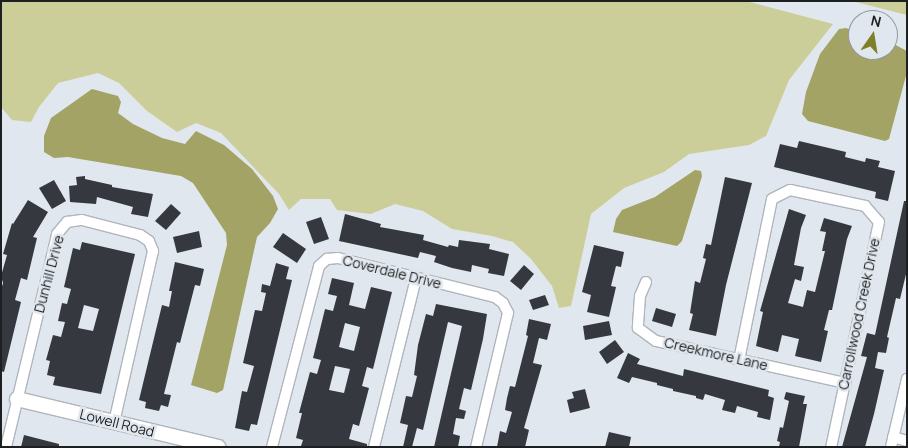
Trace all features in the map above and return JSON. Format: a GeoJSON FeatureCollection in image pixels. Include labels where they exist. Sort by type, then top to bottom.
{"type":"FeatureCollection","features":[{"type":"Feature","properties":{"kind":"street","name":"Carrollwood Creek Drive"},"geometry":{"type":"LineString","coordinates":[[739,360],[772,199],[790,190],[865,206],[879,222],[830,447]]}},
{"type":"Feature","properties":{"kind":"street","name":"Dunhill Drive"},"geometry":{"type":"LineString","coordinates":[[6,447],[57,234],[67,222],[82,220],[140,235],[149,241],[153,251],[114,422]]}},
{"type":"Feature","properties":{"kind":"street","name":"Coverdale Drive"},"geometry":{"type":"LineString","coordinates":[[272,447],[318,266],[327,260],[338,258],[495,298],[503,303],[508,313],[476,447]]}},
{"type":"Feature","properties":{"kind":"street"},"geometry":{"type":"LineString","coordinates":[[374,447],[416,278]]}},
{"type":"Feature","properties":{"kind":"street","name":"Creekmore Lane"},"geometry":{"type":"LineString","coordinates":[[646,282],[640,296],[638,328],[656,341],[844,383]]}},
{"type":"Feature","properties":{"kind":"street"},"geometry":{"type":"LineString","coordinates":[[907,379],[892,442],[907,441]]}},
{"type":"Feature","properties":{"kind":"street","name":"Lowell Road"},"geometry":{"type":"LineString","coordinates":[[17,398],[214,446]]}},
{"type":"Feature","properties":{"kind":"shaded area"},"geometry":{"type":"Polygon","coordinates":[[[1,1],[746,1],[833,24],[789,80],[766,136],[749,145],[689,154],[664,172],[624,188],[591,214],[571,306],[559,308],[552,286],[531,259],[513,242],[452,229],[423,211],[395,204],[371,214],[337,210],[330,199],[301,199],[289,210],[279,194],[221,133],[196,123],[177,132],[147,111],[119,83],[98,73],[58,83],[39,107],[31,122],[12,120],[1,107],[1,1]]]}},
{"type":"Feature","properties":{"kind":"shaded area"},"geometry":{"type":"Polygon","coordinates":[[[852,1],[907,1],[907,15],[898,13],[898,10],[887,10],[852,1]]]}},
{"type":"Feature","properties":{"kind":"shaded area"},"geometry":{"type":"Polygon","coordinates":[[[839,29],[848,29],[848,60],[898,60],[898,46],[907,51],[907,72],[889,139],[885,141],[808,121],[802,114],[806,92],[820,54],[839,29]]]}},
{"type":"Feature","properties":{"kind":"shaded area"},"geometry":{"type":"Polygon","coordinates":[[[92,89],[118,96],[121,102],[118,113],[133,124],[162,138],[185,144],[196,131],[224,145],[252,169],[273,196],[278,209],[270,223],[257,237],[223,390],[217,393],[191,385],[227,245],[226,233],[193,183],[181,176],[68,157],[54,158],[44,152],[44,136],[51,118],[92,89]]]}},
{"type":"Feature","properties":{"kind":"shaded area"},"geometry":{"type":"Polygon","coordinates":[[[695,170],[701,171],[702,176],[682,241],[677,246],[613,232],[616,219],[622,210],[655,197],[695,170]]]}},
{"type":"Feature","properties":{"kind":"building"},"geometry":{"type":"Polygon","coordinates":[[[799,141],[846,152],[845,157],[865,162],[866,158],[880,161],[878,167],[895,171],[888,201],[875,198],[876,192],[774,167],[780,144],[797,148],[799,141]]]}},
{"type":"Feature","properties":{"kind":"building"},"geometry":{"type":"Polygon","coordinates":[[[85,176],[85,179],[112,185],[112,187],[153,194],[148,217],[131,214],[133,207],[97,197],[96,204],[70,202],[69,186],[77,185],[76,177],[85,176]]]}},
{"type":"Feature","properties":{"kind":"building"},"geometry":{"type":"Polygon","coordinates":[[[725,177],[752,183],[726,285],[716,336],[689,330],[693,314],[690,313],[695,281],[700,283],[706,259],[703,258],[706,244],[711,245],[725,177]]]}},
{"type":"Feature","properties":{"kind":"building"},"geometry":{"type":"Polygon","coordinates":[[[54,180],[66,201],[52,209],[39,188],[54,180]]]}},
{"type":"Feature","properties":{"kind":"building"},"geometry":{"type":"Polygon","coordinates":[[[28,200],[48,212],[33,237],[37,238],[27,280],[21,278],[15,300],[21,302],[4,372],[1,371],[1,290],[3,283],[1,276],[7,255],[3,254],[12,223],[28,200]]]}},
{"type":"Feature","properties":{"kind":"building"},"geometry":{"type":"Polygon","coordinates":[[[904,201],[907,201],[907,270],[900,299],[896,298],[887,337],[889,338],[886,353],[878,352],[875,368],[884,370],[874,414],[865,447],[842,447],[867,357],[861,356],[867,333],[875,335],[904,201]]]}},
{"type":"Feature","properties":{"kind":"building"},"geometry":{"type":"Polygon","coordinates":[[[171,204],[181,213],[166,230],[155,221],[171,204]]]}},
{"type":"Feature","properties":{"kind":"building"},"geometry":{"type":"Polygon","coordinates":[[[789,209],[806,215],[801,228],[794,265],[804,267],[801,281],[795,279],[788,303],[803,307],[807,290],[815,292],[825,251],[822,251],[826,232],[820,231],[824,218],[852,226],[847,239],[832,310],[829,310],[824,330],[828,331],[821,362],[795,356],[799,339],[782,335],[778,352],[756,346],[763,312],[760,311],[789,209]]]}},
{"type":"Feature","properties":{"kind":"building"},"geometry":{"type":"Polygon","coordinates":[[[345,214],[381,224],[380,227],[424,235],[423,240],[448,247],[449,245],[458,247],[459,240],[490,244],[489,249],[509,254],[504,276],[488,273],[489,269],[472,265],[471,272],[452,268],[434,262],[436,256],[420,252],[418,258],[339,241],[345,214]]]}},
{"type":"Feature","properties":{"kind":"building"},"geometry":{"type":"Polygon","coordinates":[[[321,217],[329,239],[314,244],[306,222],[321,217]]]}},
{"type":"Feature","properties":{"kind":"building"},"geometry":{"type":"Polygon","coordinates":[[[199,231],[202,247],[177,253],[173,237],[199,231]]]}},
{"type":"Feature","properties":{"kind":"building"},"geometry":{"type":"Polygon","coordinates":[[[283,233],[306,249],[297,263],[273,247],[283,233]]]}},
{"type":"Feature","properties":{"kind":"building"},"geometry":{"type":"Polygon","coordinates":[[[82,242],[135,254],[101,394],[53,385],[55,377],[47,375],[50,361],[46,360],[53,335],[61,337],[65,322],[58,321],[62,303],[67,304],[71,289],[64,287],[73,248],[80,250],[82,242]],[[84,305],[78,328],[93,331],[99,309],[84,305]]]}},
{"type":"Feature","properties":{"kind":"building"},"geometry":{"type":"Polygon","coordinates":[[[594,245],[624,252],[621,267],[616,266],[611,286],[616,287],[609,317],[587,312],[591,295],[582,292],[594,245]]]}},
{"type":"Feature","properties":{"kind":"building"},"geometry":{"type":"Polygon","coordinates":[[[175,262],[204,269],[200,286],[195,285],[180,343],[177,342],[164,394],[171,395],[168,407],[161,405],[159,411],[145,408],[146,402],[139,400],[162,305],[169,307],[172,291],[169,291],[175,262]]]}},
{"type":"Feature","properties":{"kind":"building"},"geometry":{"type":"Polygon","coordinates":[[[276,263],[289,267],[286,279],[292,280],[257,425],[251,424],[249,431],[235,428],[242,391],[247,392],[254,366],[243,363],[255,310],[262,311],[266,293],[261,292],[262,284],[270,286],[276,263]]]}},
{"type":"Feature","properties":{"kind":"building"},"geometry":{"type":"Polygon","coordinates":[[[524,265],[534,274],[521,290],[510,281],[524,265]]]}},
{"type":"Feature","properties":{"kind":"building"},"geometry":{"type":"Polygon","coordinates":[[[332,278],[354,283],[349,305],[365,309],[371,287],[392,292],[373,369],[367,367],[362,386],[369,388],[359,426],[353,424],[349,439],[367,444],[367,447],[307,447],[301,446],[303,440],[296,438],[302,413],[299,413],[310,372],[317,374],[321,360],[313,358],[325,309],[333,311],[337,296],[328,294],[332,278]],[[345,323],[339,347],[354,351],[360,327],[345,323]],[[335,366],[329,390],[344,393],[350,369],[335,366]]]}},
{"type":"Feature","properties":{"kind":"building"},"geometry":{"type":"Polygon","coordinates":[[[545,295],[549,305],[533,310],[529,300],[545,295]]]}},
{"type":"Feature","properties":{"kind":"building"},"geometry":{"type":"Polygon","coordinates":[[[436,304],[487,314],[483,339],[471,390],[464,388],[459,409],[466,411],[464,419],[456,418],[453,434],[460,436],[458,447],[434,447],[462,326],[448,322],[423,430],[417,428],[412,447],[403,447],[408,425],[400,423],[406,396],[412,397],[417,376],[414,375],[418,345],[426,314],[433,316],[436,304]]]}},
{"type":"Feature","properties":{"kind":"building"},"geometry":{"type":"Polygon","coordinates":[[[656,308],[676,314],[672,327],[652,321],[656,308]]]}},
{"type":"Feature","properties":{"kind":"building"},"geometry":{"type":"Polygon","coordinates":[[[529,319],[551,324],[547,340],[539,338],[533,363],[542,365],[524,428],[529,430],[525,447],[497,447],[500,431],[506,433],[512,412],[505,410],[507,398],[510,386],[515,387],[528,336],[526,335],[529,319]]]}},
{"type":"Feature","properties":{"kind":"building"},"geometry":{"type":"Polygon","coordinates":[[[609,321],[612,335],[585,340],[583,326],[609,321]]]}},
{"type":"Feature","properties":{"kind":"building"},"geometry":{"type":"Polygon","coordinates":[[[615,340],[624,352],[607,364],[599,352],[615,340]]]}},
{"type":"Feature","properties":{"kind":"building"},"geometry":{"type":"Polygon","coordinates":[[[628,353],[640,359],[637,364],[683,376],[684,369],[769,390],[768,396],[774,398],[770,420],[757,417],[758,412],[737,406],[735,413],[722,410],[725,400],[705,394],[703,400],[696,398],[696,396],[673,391],[673,389],[657,385],[657,383],[632,377],[629,383],[617,378],[628,353]]]}},
{"type":"Feature","properties":{"kind":"building"},"geometry":{"type":"Polygon","coordinates":[[[585,389],[590,408],[570,413],[567,400],[574,398],[572,392],[585,389]]]}},
{"type":"Feature","properties":{"kind":"building"},"geometry":{"type":"Polygon","coordinates":[[[786,392],[805,396],[803,404],[807,404],[799,447],[779,447],[780,442],[777,441],[780,427],[783,428],[789,401],[784,399],[786,392]]]}},
{"type":"Feature","properties":{"kind":"building"},"geometry":{"type":"Polygon","coordinates":[[[609,432],[631,437],[629,447],[605,447],[609,432]]]}},
{"type":"Feature","properties":{"kind":"building"},"geometry":{"type":"Polygon","coordinates":[[[24,435],[59,444],[59,447],[21,447],[24,435]]]}}]}
